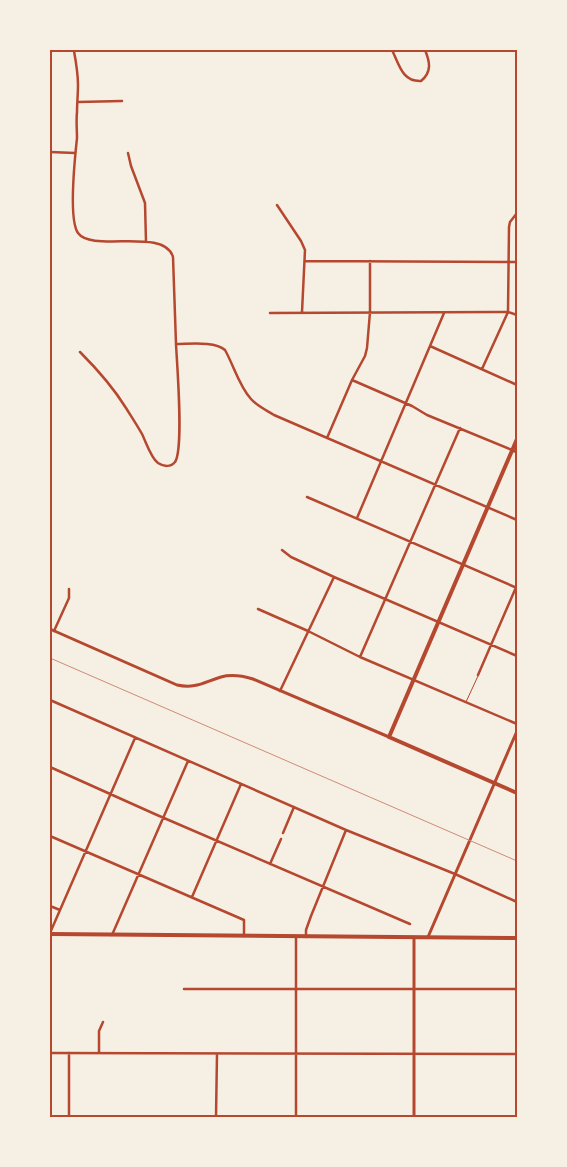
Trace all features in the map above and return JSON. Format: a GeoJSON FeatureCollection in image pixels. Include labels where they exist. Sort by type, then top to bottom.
{"type":"FeatureCollection","features":[{"type":"Feature","properties":{"kind":"main road"},"geometry":{"type":"LineString","coordinates":[[517,439],[515,451],[462,565],[388,736],[517,793]]}},
{"type":"Feature","properties":{"kind":"main road"},"geometry":{"type":"LineString","coordinates":[[50,933],[517,938]]}},
{"type":"Feature","properties":{"kind":"street"},"geometry":{"type":"LineString","coordinates":[[392,50],[404,74],[415,82],[421,81],[430,68],[425,50]]}},
{"type":"Feature","properties":{"kind":"street"},"geometry":{"type":"LineString","coordinates":[[74,51],[78,82],[74,221],[78,234],[91,241],[159,244],[172,252],[180,441],[175,463],[163,466],[156,461],[125,406],[99,372],[80,352]]}},
{"type":"Feature","properties":{"kind":"street"},"geometry":{"type":"LineString","coordinates":[[78,102],[122,101]]}},
{"type":"Feature","properties":{"kind":"street"},"geometry":{"type":"LineString","coordinates":[[50,152],[75,153]]}},
{"type":"Feature","properties":{"kind":"street"},"geometry":{"type":"LineString","coordinates":[[128,153],[145,203],[146,242]]}},
{"type":"Feature","properties":{"kind":"street"},"geometry":{"type":"LineString","coordinates":[[277,205],[304,245],[302,312]]}},
{"type":"Feature","properties":{"kind":"street"},"geometry":{"type":"LineString","coordinates":[[482,369],[508,312],[509,227],[510,222],[517,213]]}},
{"type":"Feature","properties":{"kind":"street"},"geometry":{"type":"LineString","coordinates":[[305,261],[517,262]]}},
{"type":"Feature","properties":{"kind":"street"},"geometry":{"type":"LineString","coordinates":[[327,438],[368,348],[370,261]]}},
{"type":"Feature","properties":{"kind":"street"},"geometry":{"type":"LineString","coordinates":[[270,312],[508,312],[517,315]]}},
{"type":"Feature","properties":{"kind":"street"},"geometry":{"type":"LineString","coordinates":[[357,519],[444,313]]}},
{"type":"Feature","properties":{"kind":"street"},"geometry":{"type":"LineString","coordinates":[[176,344],[206,344],[222,347],[246,393],[256,403],[274,415],[517,520]]}},
{"type":"Feature","properties":{"kind":"street"},"geometry":{"type":"LineString","coordinates":[[430,346],[517,385]]}},
{"type":"Feature","properties":{"kind":"street"},"geometry":{"type":"LineString","coordinates":[[352,380],[427,415],[515,451]]}},
{"type":"Feature","properties":{"kind":"street"},"geometry":{"type":"LineString","coordinates":[[360,657],[460,428]]}},
{"type":"Feature","properties":{"kind":"street"},"geometry":{"type":"LineString","coordinates":[[307,497],[517,587],[478,675]]}},
{"type":"Feature","properties":{"kind":"street"},"geometry":{"type":"LineString","coordinates":[[282,550],[291,557],[334,577],[517,656]]}},
{"type":"Feature","properties":{"kind":"street"},"geometry":{"type":"LineString","coordinates":[[280,691],[334,577]]}},
{"type":"Feature","properties":{"kind":"street"},"geometry":{"type":"LineString","coordinates":[[69,589],[69,598],[52,630],[184,686],[196,686],[221,677],[240,676],[254,679],[388,736]]}},
{"type":"Feature","properties":{"kind":"street"},"geometry":{"type":"LineString","coordinates":[[258,609],[360,657],[517,724]]}},
{"type":"Feature","properties":{"kind":"street"},"geometry":{"type":"LineString","coordinates":[[50,700],[346,830],[455,874],[517,902]]}},
{"type":"Feature","properties":{"kind":"street"},"geometry":{"type":"LineString","coordinates":[[428,937],[517,731]]}},
{"type":"Feature","properties":{"kind":"street"},"geometry":{"type":"LineString","coordinates":[[50,933],[135,738]]}},
{"type":"Feature","properties":{"kind":"street"},"geometry":{"type":"LineString","coordinates":[[112,935],[188,761]]}},
{"type":"Feature","properties":{"kind":"street"},"geometry":{"type":"LineString","coordinates":[[50,767],[410,924]]}},
{"type":"Feature","properties":{"kind":"street"},"geometry":{"type":"LineString","coordinates":[[192,897],[242,784]]}},
{"type":"Feature","properties":{"kind":"street"},"geometry":{"type":"LineString","coordinates":[[283,833],[294,806]]}},
{"type":"Feature","properties":{"kind":"street"},"geometry":{"type":"LineString","coordinates":[[306,937],[306,930],[346,830]]}},
{"type":"Feature","properties":{"kind":"street"},"geometry":{"type":"LineString","coordinates":[[50,836],[244,920],[244,936]]}},
{"type":"Feature","properties":{"kind":"street"},"geometry":{"type":"LineString","coordinates":[[270,864],[280,839]]}},
{"type":"Feature","properties":{"kind":"street"},"geometry":{"type":"LineString","coordinates":[[50,906],[60,910]]}},
{"type":"Feature","properties":{"kind":"street"},"geometry":{"type":"LineString","coordinates":[[296,937],[296,1117]]}},
{"type":"Feature","properties":{"kind":"street"},"geometry":{"type":"LineString","coordinates":[[414,937],[414,1117]]}},
{"type":"Feature","properties":{"kind":"street"},"geometry":{"type":"LineString","coordinates":[[184,989],[517,989]]}},
{"type":"Feature","properties":{"kind":"street"},"geometry":{"type":"LineString","coordinates":[[99,1053],[98,1031],[103,1022]]}},
{"type":"Feature","properties":{"kind":"street"},"geometry":{"type":"LineString","coordinates":[[50,1053],[517,1054]]}},
{"type":"Feature","properties":{"kind":"street"},"geometry":{"type":"LineString","coordinates":[[69,1053],[69,1117]]}},
{"type":"Feature","properties":{"kind":"street"},"geometry":{"type":"LineString","coordinates":[[216,1117],[217,1054]]}},
{"type":"Feature","properties":{"kind":"lane"},"geometry":{"type":"LineString","coordinates":[[466,702],[478,675]]}},
{"type":"Feature","properties":{"kind":"railway"},"geometry":{"type":"LineString","coordinates":[[50,658],[517,861]]}}]}
